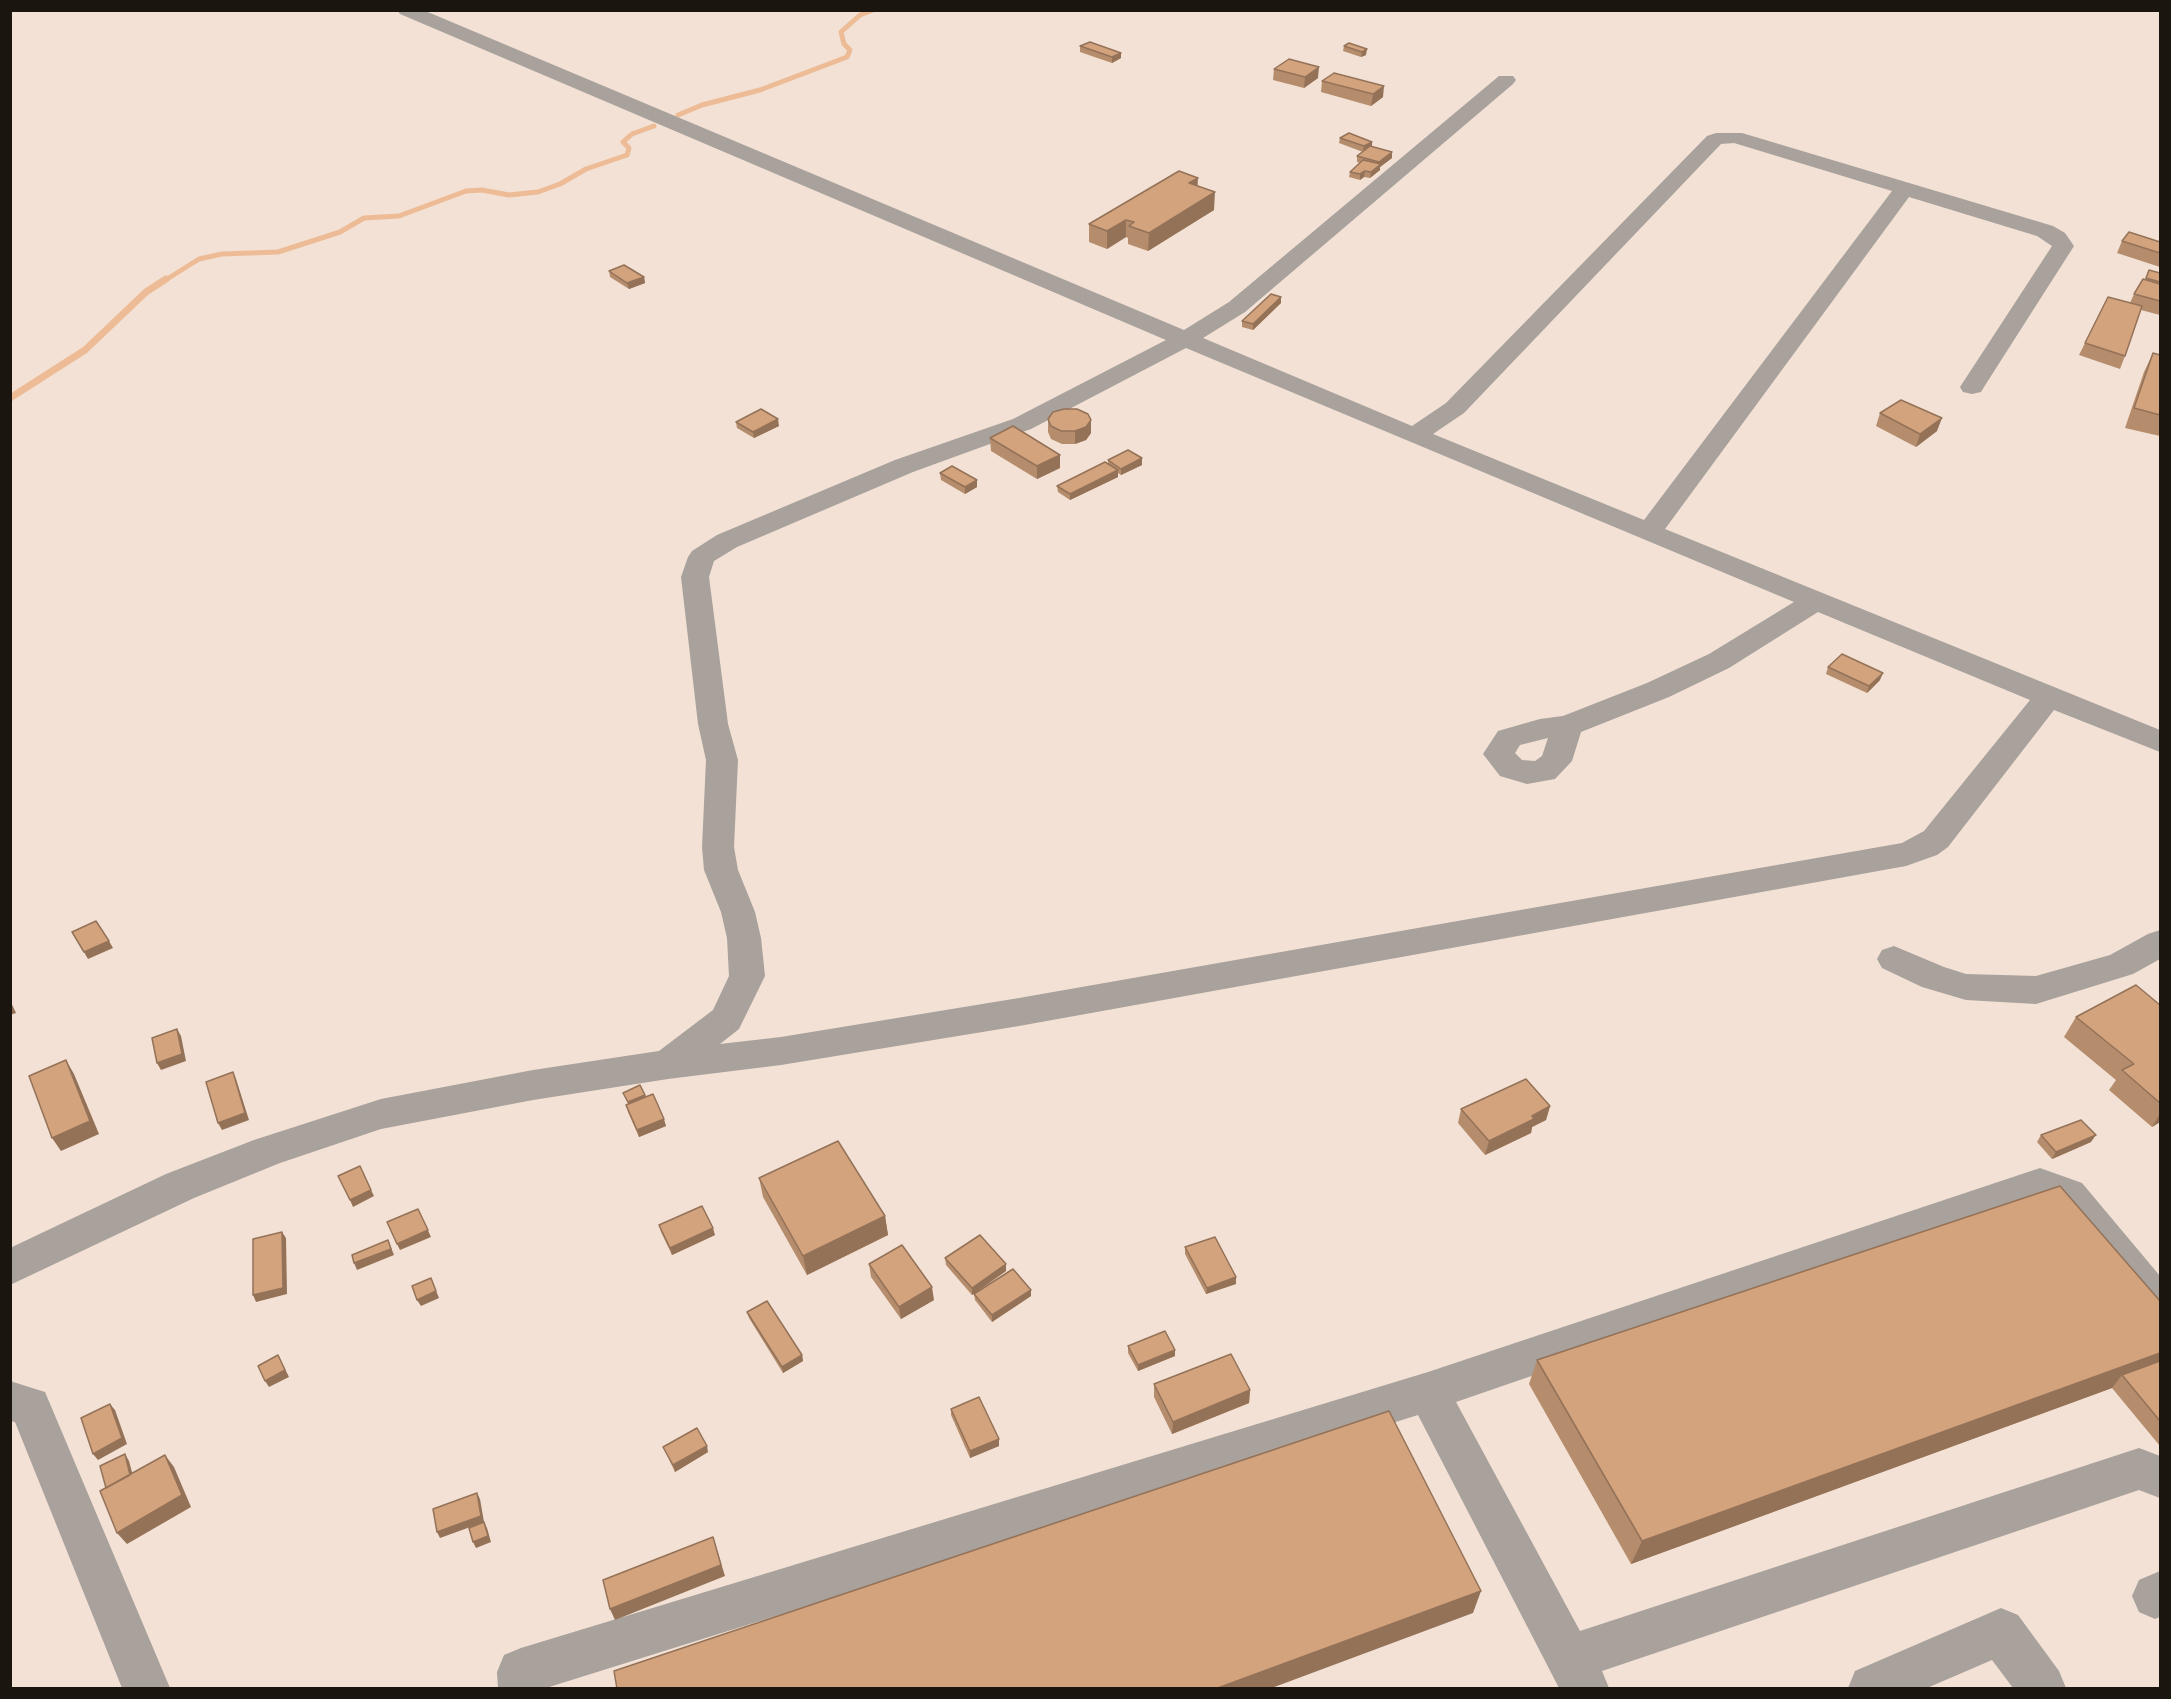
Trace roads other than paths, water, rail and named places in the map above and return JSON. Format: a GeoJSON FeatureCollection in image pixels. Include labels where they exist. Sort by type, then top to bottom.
{"type":"FeatureCollection","features":[{"type":"Feature","properties":{"kind":"street"},"geometry":{"type":"LineString","coordinates":[[406,10],[1414,436],[2160,742]]}},
{"type":"Feature","properties":{"kind":"street"},"geometry":{"type":"LineString","coordinates":[[668,1064],[726,1019],[747,976],[744,938],[738,912],[721,870],[718,847],[722,760],[713,724],[695,577],[702,557],[727,541],[904,466],[1022,424],[1184,340],[1237,308],[1506,80]]}},
{"type":"Feature","properties":{"kind":"street"},"geometry":{"type":"LineString","coordinates":[[1414,436],[1455,408],[1714,140],[1723,137],[1735,137],[2045,231],[2057,238],[2063,246],[1972,387]]}},
{"type":"Feature","properties":{"kind":"street"},"geometry":{"type":"LineString","coordinates":[[1649,532],[1904,189]]}},
{"type":"Feature","properties":{"kind":"street"},"geometry":{"type":"LineString","coordinates":[[1568,726],[1658,690],[1719,661],[1816,601]]}},
{"type":"Feature","properties":{"kind":"street"},"geometry":{"type":"LineString","coordinates":[[10,1268],[180,1186],[268,1150],[381,1114],[533,1085],[668,1064],[781,1051],[1019,1012],[1906,854],[1925,847],[1936,839],[2049,696]]}},
{"type":"Feature","properties":{"kind":"street"},"geometry":{"type":"LineString","coordinates":[[1894,958],[1934,978],[1966,987],[2036,990],[2121,965],[2160,943]]}},
{"type":"Feature","properties":{"kind":"street"},"geometry":{"type":"LineString","coordinates":[[522,1689],[520,1672],[1428,1392],[2040,1184],[2068,1195],[2160,1305]]}},
{"type":"Feature","properties":{"kind":"street"},"geometry":{"type":"LineString","coordinates":[[1428,1392],[1577,1673],[2139,1469],[2160,1477]]}},
{"type":"Feature","properties":{"kind":"street"},"geometry":{"type":"LineString","coordinates":[[10,1401],[30,1406],[146,1689]]}},
{"type":"Feature","properties":{"kind":"street"},"geometry":{"type":"LineString","coordinates":[[1872,1689],[2001,1632],[2042,1689]]}},
{"type":"Feature","properties":{"kind":"waterway"},"geometry":{"type":"LineString","coordinates":[[678,115],[702,105],[760,90],[847,57],[850,50],[844,44],[841,32],[860,15],[873,10]]}},
{"type":"Feature","properties":{"kind":"waterway"},"geometry":{"type":"LineString","coordinates":[[164,281],[199,259],[222,254],[278,252],[340,232],[364,218],[399,216],[466,191],[482,190],[509,195],[538,192],[560,184],[586,169],[627,155],[629,148],[623,142],[632,134],[654,126]]}},
{"type":"Feature","properties":{"kind":"waterway"},"geometry":{"type":"LineString","coordinates":[[10,398],[85,350],[146,292],[166,279]]}}]}
